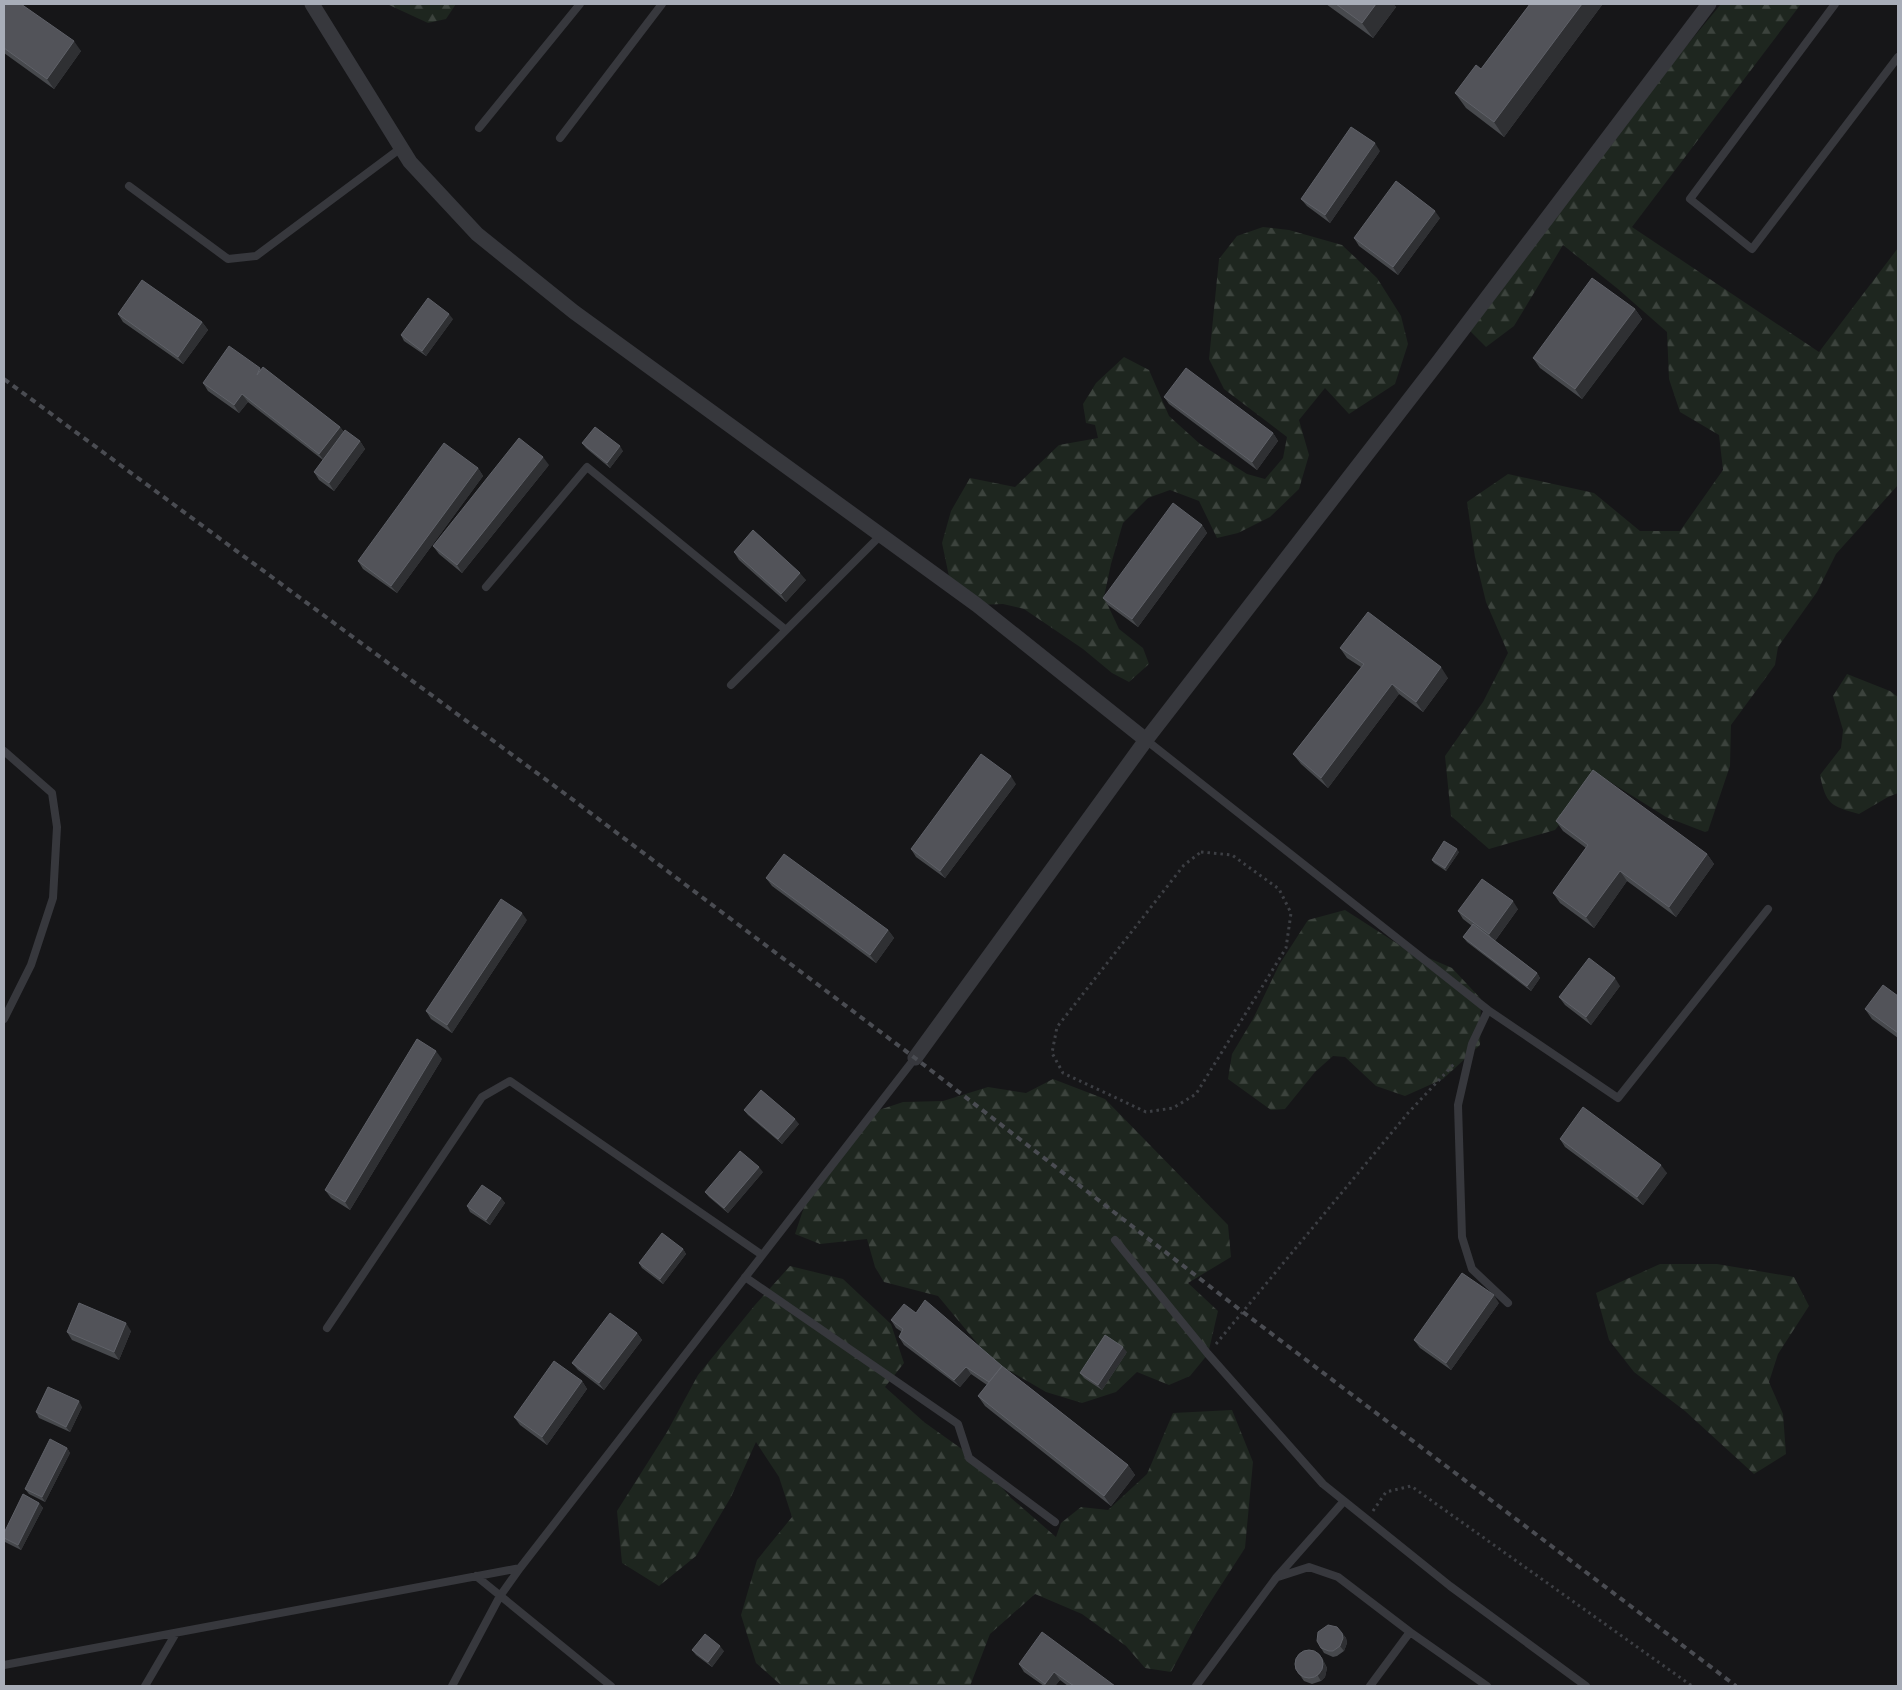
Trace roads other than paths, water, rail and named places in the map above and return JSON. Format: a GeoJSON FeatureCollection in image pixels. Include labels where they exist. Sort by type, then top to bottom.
{"type":"FeatureCollection","features":[{"type":"Feature","properties":{"kind":"street"},"geometry":{"type":"LineString","coordinates":[[312,4],[410,162],[477,234],[574,312],[978,605],[1146,740]]}},
{"type":"Feature","properties":{"kind":"street"},"geometry":{"type":"LineString","coordinates":[[915,1058],[1146,740],[1455,340],[1709,4]]}},
{"type":"Feature","properties":{"kind":"lane"},"geometry":{"type":"LineString","coordinates":[[479,128],[580,4]]}},
{"type":"Feature","properties":{"kind":"lane"},"geometry":{"type":"LineString","coordinates":[[560,138],[662,4]]}},
{"type":"Feature","properties":{"kind":"lane"},"geometry":{"type":"LineString","coordinates":[[1835,4],[1690,199],[1752,249],[1898,57]]}},
{"type":"Feature","properties":{"kind":"lane"},"geometry":{"type":"LineString","coordinates":[[129,186],[228,259],[256,256],[401,148]]}},
{"type":"Feature","properties":{"kind":"lane"},"geometry":{"type":"LineString","coordinates":[[486,587],[587,467],[786,630]]}},
{"type":"Feature","properties":{"kind":"lane"},"geometry":{"type":"LineString","coordinates":[[731,685],[881,535]]}},
{"type":"Feature","properties":{"kind":"lane"},"geometry":{"type":"LineString","coordinates":[[1146,740],[1488,1010],[1618,1098],[1768,909]]}},
{"type":"Feature","properties":{"kind":"lane"},"geometry":{"type":"LineString","coordinates":[[4,751],[52,793],[57,827],[54,898],[32,965],[4,1019]]}},
{"type":"Feature","properties":{"kind":"lane"},"geometry":{"type":"LineString","coordinates":[[1488,1010],[1472,1044],[1458,1105],[1462,1237],[1472,1269],[1508,1303]]}},
{"type":"Feature","properties":{"kind":"lane"},"geometry":{"type":"LineString","coordinates":[[452,1686],[500,1596],[520,1568],[915,1058]]}},
{"type":"Feature","properties":{"kind":"lane"},"geometry":{"type":"LineString","coordinates":[[327,1328],[482,1097],[510,1081],[762,1255]]}},
{"type":"Feature","properties":{"kind":"lane"},"geometry":{"type":"LineString","coordinates":[[1116,1240],[1208,1354],[1323,1484],[1450,1586],[1586,1686]]}},
{"type":"Feature","properties":{"kind":"lane"},"geometry":{"type":"LineString","coordinates":[[745,1277],[958,1424],[969,1458],[1055,1522]]}},
{"type":"Feature","properties":{"kind":"lane"},"geometry":{"type":"LineString","coordinates":[[1196,1686],[1276,1578],[1344,1501]]}},
{"type":"Feature","properties":{"kind":"lane"},"geometry":{"type":"LineString","coordinates":[[1276,1578],[1309,1566],[1338,1577],[1410,1632],[1487,1686]]}},
{"type":"Feature","properties":{"kind":"lane"},"geometry":{"type":"LineString","coordinates":[[4,1665],[520,1568]]}},
{"type":"Feature","properties":{"kind":"lane"},"geometry":{"type":"LineString","coordinates":[[476,1576],[611,1686]]}},
{"type":"Feature","properties":{"kind":"lane"},"geometry":{"type":"LineString","coordinates":[[1370,1686],[1410,1632]]}},
{"type":"Feature","properties":{"kind":"lane"},"geometry":{"type":"LineString","coordinates":[[145,1686],[176,1633]]}},
{"type":"Feature","properties":{"kind":"railway"},"geometry":{"type":"LineString","coordinates":[[4,379],[568,796],[915,1058],[1239,1309],[1736,1686]]}}]}
